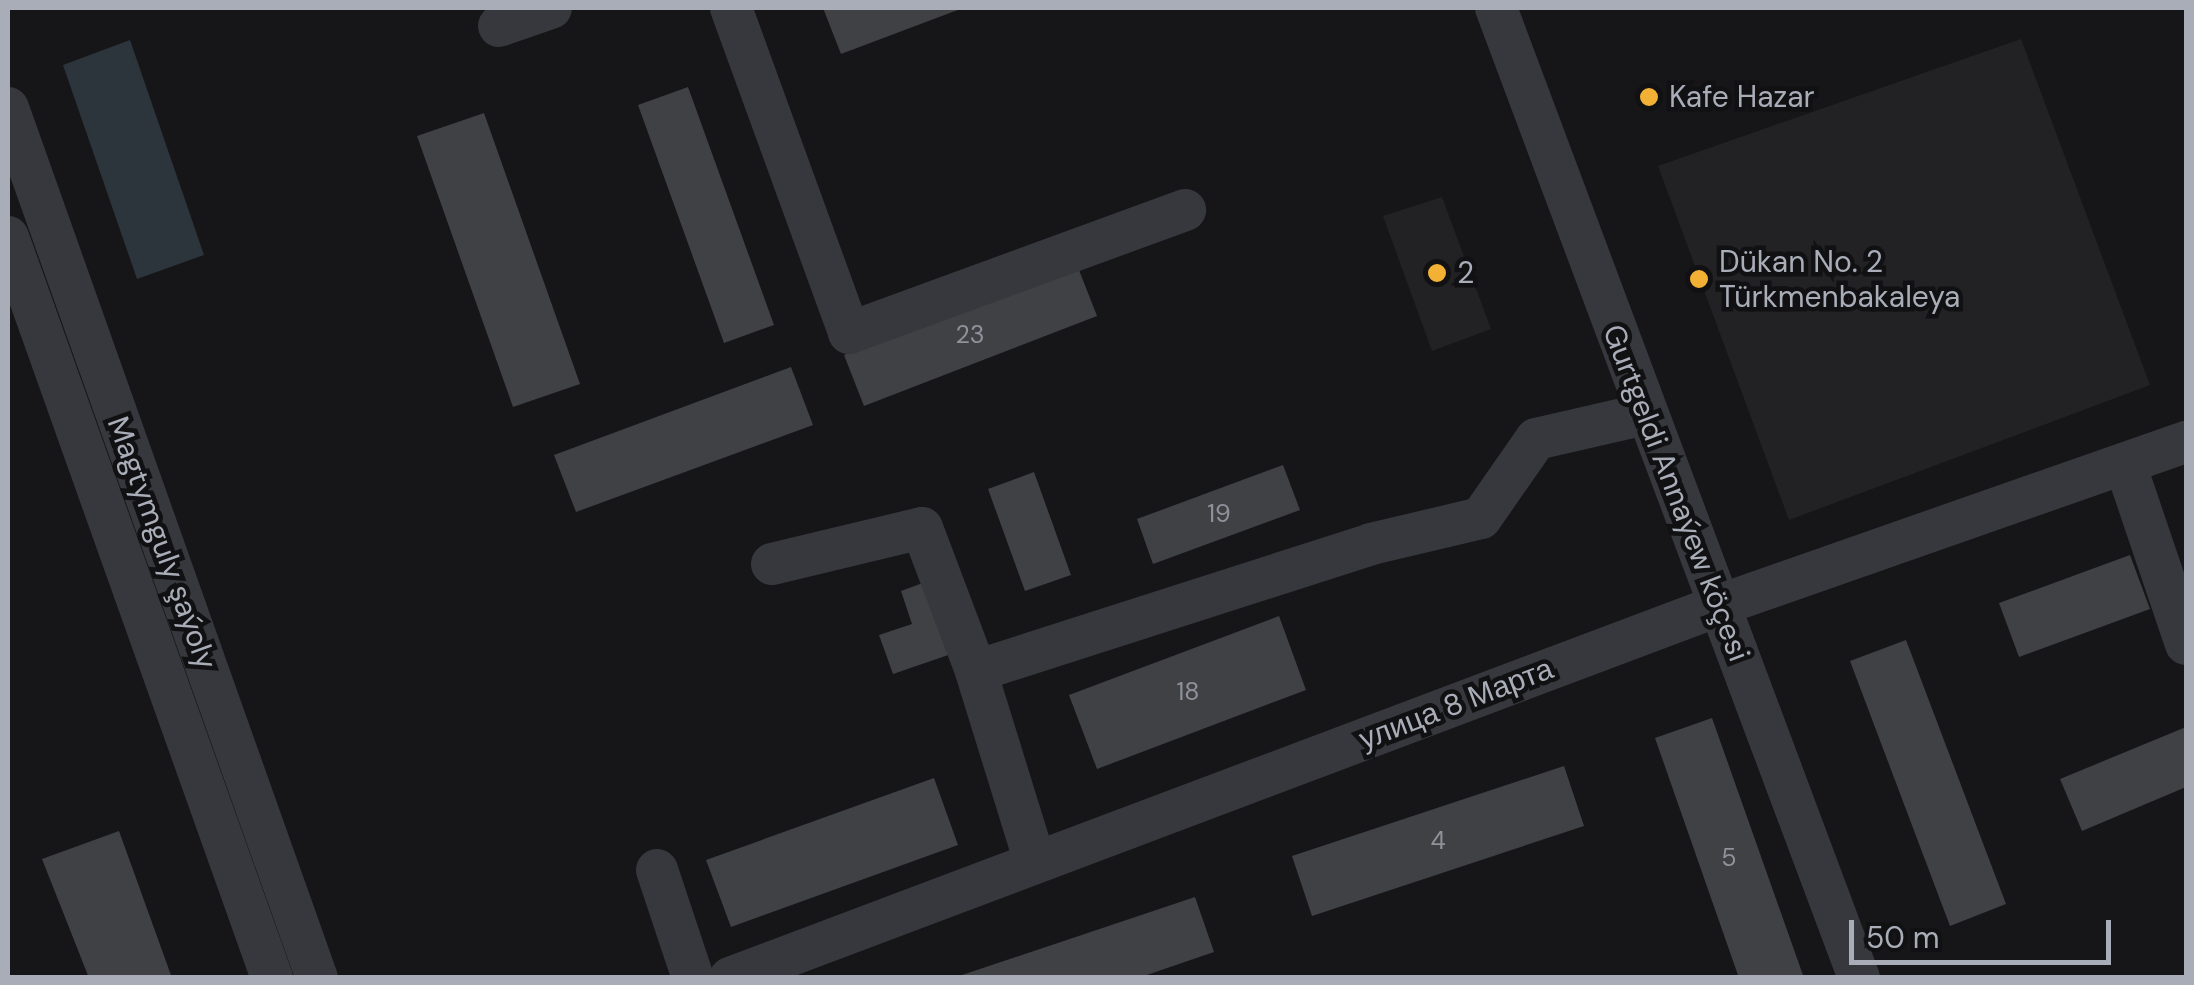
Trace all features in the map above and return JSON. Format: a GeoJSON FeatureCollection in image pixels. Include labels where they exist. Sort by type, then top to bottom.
{"type":"FeatureCollection","features":[{"type":"Feature","properties":{"kind":"street"},"geometry":{"type":"LineString","coordinates":[[499,26],[551,8]]}},
{"type":"Feature","properties":{"kind":"street"},"geometry":{"type":"LineString","coordinates":[[731,8],[849,333],[1185,210]]}},
{"type":"Feature","properties":{"kind":"street","name":"Gurtgeldi Annaýew köçesi"},"geometry":{"type":"LineString","coordinates":[[1496,8],[1859,978]]}},
{"type":"Feature","properties":{"kind":"street","name":"Magtymguly şaýoly"},"geometry":{"type":"LineString","coordinates":[[8,108],[318,978]]}},
{"type":"Feature","properties":{"kind":"street","name":"Magtymguly şaýoly"},"geometry":{"type":"LineString","coordinates":[[8,237],[272,978]]}},
{"type":"Feature","properties":{"kind":"street"},"geometry":{"type":"LineString","coordinates":[[8,332],[56,371]]}},
{"type":"Feature","properties":{"kind":"street"},"geometry":{"type":"LineString","coordinates":[[976,670],[1371,544],[1481,518],[1536,439],[1645,414]]}},
{"type":"Feature","properties":{"kind":"street","name":"улица 8 Марта"},"geometry":{"type":"LineString","coordinates":[[730,978],[786,968],[1036,862],[1720,605],[2186,442]]}},
{"type":"Feature","properties":{"kind":"street"},"geometry":{"type":"LineString","coordinates":[[2125,464],[2186,644]]}},
{"type":"Feature","properties":{"kind":"street"},"geometry":{"type":"LineString","coordinates":[[772,564],[922,528],[976,670],[1036,862]]}},
{"type":"Feature","properties":{"kind":"street"},"geometry":{"type":"LineString","coordinates":[[657,870],[693,978]]}},
{"type":"Feature","properties":{"kind":"shaded area"},"geometry":{"type":"Polygon","coordinates":[[[2021,39],[2150,385],[1789,520],[1658,166],[2021,39]]]}},
{"type":"Feature","properties":{"kind":"shaded area"},"geometry":{"type":"Polygon","coordinates":[[[130,40],[204,255],[137,279],[63,65],[130,40]]]}},
{"type":"Feature","properties":{"kind":"shaded area","name":"2"},"geometry":{"type":"Polygon","coordinates":[[[1442,197],[1491,329],[1432,351],[1383,216],[1442,197]]]}},
{"type":"Feature","properties":{"kind":"building"},"geometry":{"type":"Polygon","coordinates":[[[823,8],[963,8],[841,54],[823,8]]]}},
{"type":"Feature","properties":{"kind":"building"},"geometry":{"type":"Polygon","coordinates":[[[688,87],[774,325],[724,343],[638,105],[688,87]]]}},
{"type":"Feature","properties":{"kind":"building"},"geometry":{"type":"Polygon","coordinates":[[[484,113],[580,384],[513,407],[417,136],[484,113]]]}},
{"type":"Feature","properties":{"kind":"building"},"geometry":{"type":"Polygon","coordinates":[[[1077,265],[1097,316],[864,406],[844,355],[1077,265]]]}},
{"type":"Feature","properties":{"kind":"building"},"geometry":{"type":"Polygon","coordinates":[[[791,367],[813,425],[576,512],[554,455],[791,367]]]}},
{"type":"Feature","properties":{"kind":"building"},"geometry":{"type":"Polygon","coordinates":[[[1283,465],[1300,510],[1153,564],[1137,519],[1283,465]]]}},
{"type":"Feature","properties":{"kind":"building"},"geometry":{"type":"Polygon","coordinates":[[[1034,472],[1071,575],[1025,591],[988,489],[1034,472]]]}},
{"type":"Feature","properties":{"kind":"building"},"geometry":{"type":"Polygon","coordinates":[[[2130,555],[2150,609],[2019,657],[1999,603],[2130,555]]]}},
{"type":"Feature","properties":{"kind":"building"},"geometry":{"type":"Polygon","coordinates":[[[931,580],[957,652],[893,674],[879,635],[912,624],[901,591],[931,580]]]}},
{"type":"Feature","properties":{"kind":"building"},"geometry":{"type":"Polygon","coordinates":[[[1279,616],[1306,690],[1097,769],[1069,695],[1279,616]]]}},
{"type":"Feature","properties":{"kind":"building"},"geometry":{"type":"Polygon","coordinates":[[[1906,640],[2006,904],[1950,926],[1850,661],[1906,640]]]}},
{"type":"Feature","properties":{"kind":"building"},"geometry":{"type":"Polygon","coordinates":[[[1712,718],[1804,978],[1739,978],[1655,738],[1712,718]]]}},
{"type":"Feature","properties":{"kind":"building"},"geometry":{"type":"Polygon","coordinates":[[[2186,727],[2186,787],[2082,831],[2060,779],[2186,727]]]}},
{"type":"Feature","properties":{"kind":"building"},"geometry":{"type":"Polygon","coordinates":[[[1564,766],[1584,826],[1312,916],[1292,856],[1564,766]]]}},
{"type":"Feature","properties":{"kind":"building"},"geometry":{"type":"Polygon","coordinates":[[[934,778],[958,845],[731,927],[706,860],[934,778]]]}},
{"type":"Feature","properties":{"kind":"building"},"geometry":{"type":"Polygon","coordinates":[[[119,831],[172,978],[89,978],[42,859],[119,831]]]}},
{"type":"Feature","properties":{"kind":"building"},"geometry":{"type":"Polygon","coordinates":[[[1195,897],[1214,952],[1138,978],[953,978],[1195,897]]]}},
{"type":"Feature","properties":{"kind":"place","name":"Kafe Hazar"},"geometry":{"type":"Point","coordinates":[1649,97]}},
{"type":"Feature","properties":{"kind":"place","name":"2"},"geometry":{"type":"Point","coordinates":[1437,273]}},
{"type":"Feature","properties":{"kind":"place","name":"Dükan No. 2 Türkmenbakaleya"},"geometry":{"type":"Point","coordinates":[1699,279]}}]}
